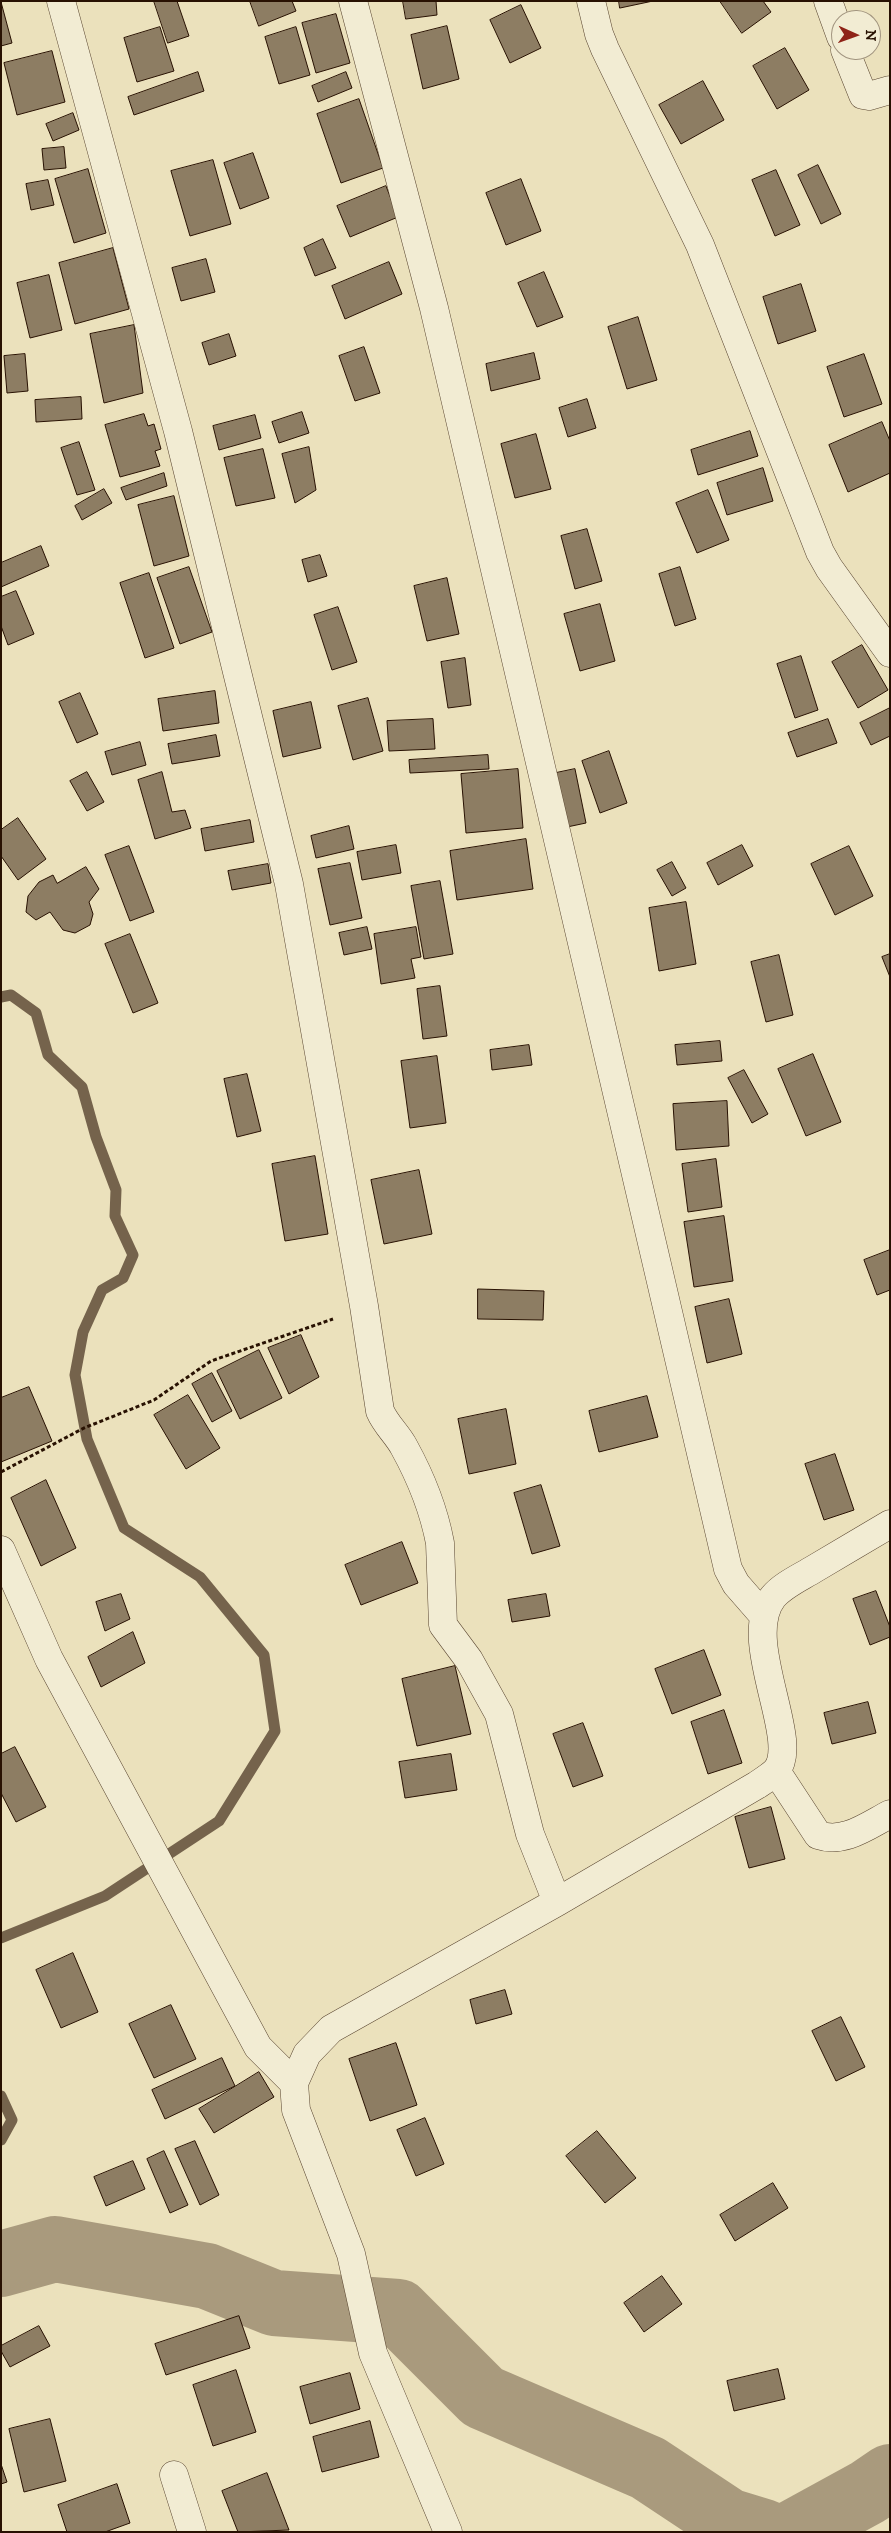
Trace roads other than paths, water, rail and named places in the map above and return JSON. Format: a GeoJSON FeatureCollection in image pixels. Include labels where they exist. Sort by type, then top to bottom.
{"type":"FeatureCollection","features":[{"type":"Feature","properties":{"kind":"street"},"geometry":{"type":"LineString","coordinates":[[61,1],[178,431],[289,884],[364,1306],[380,1411],[385,1422],[403,1446],[420,1482],[438,1531],[443,1625],[469,1660],[499,1714],[530,1834],[557,1902]]}},
{"type":"Feature","properties":{"kind":"street"},"geometry":{"type":"LineString","coordinates":[[353,1],[434,308],[728,1569],[736,1584],[764,1615]]}},
{"type":"Feature","properties":{"kind":"street"},"geometry":{"type":"LineString","coordinates":[[591,1],[599,34],[605,49],[700,245],[820,552],[829,568],[890,653]]}},
{"type":"Feature","properties":{"kind":"street"},"geometry":{"type":"LineString","coordinates":[[850,60],[863,95],[869,96],[890,90]]}},
{"type":"Feature","properties":{"kind":"street"},"geometry":{"type":"LineString","coordinates":[[448,2532],[373,2353],[351,2254],[296,2110],[294,2084],[307,2054],[331,2029],[557,1902],[758,1785],[776,1770],[782,1758],[782,1741],[763,1643],[764,1615],[774,1597],[789,1584],[890,1524]]}},
{"type":"Feature","properties":{"kind":"street"},"geometry":{"type":"LineString","coordinates":[[1,1550],[49,1658],[258,2048],[294,2084]]}},
{"type":"Feature","properties":{"kind":"street"},"geometry":{"type":"LineString","coordinates":[[776,1770],[818,1835],[830,1839],[844,1837],[890,1814]]}},
{"type":"Feature","properties":{"kind":"street"},"geometry":{"type":"LineString","coordinates":[[174,2475],[192,2532]]}},
{"type":"Feature","properties":{"kind":"waterway"},"geometry":{"type":"LineString","coordinates":[[1,997],[11,995],[36,1013],[48,1055],[82,1087],[96,1137],[116,1190],[115,1216],[133,1255],[123,1278],[102,1290],[83,1332],[75,1375],[87,1439],[124,1528],[200,1577],[264,1655],[275,1731],[219,1821],[105,1896],[1,1938]]}},
{"type":"Feature","properties":{"kind":"waterway"},"geometry":{"type":"LineString","coordinates":[[1,2096],[12,2120],[1,2140]]}},
{"type":"Feature","properties":{"kind":"waterway"},"geometry":{"type":"LineString","coordinates":[[1,2264],[55,2249],[207,2276],[274,2303],[398,2312],[483,2397],[648,2468],[728,2521],[764,2532]]}},
{"type":"Feature","properties":{"kind":"waterway"},"geometry":{"type":"LineString","coordinates":[[795,2532],[868,2492],[890,2477]]}}]}
